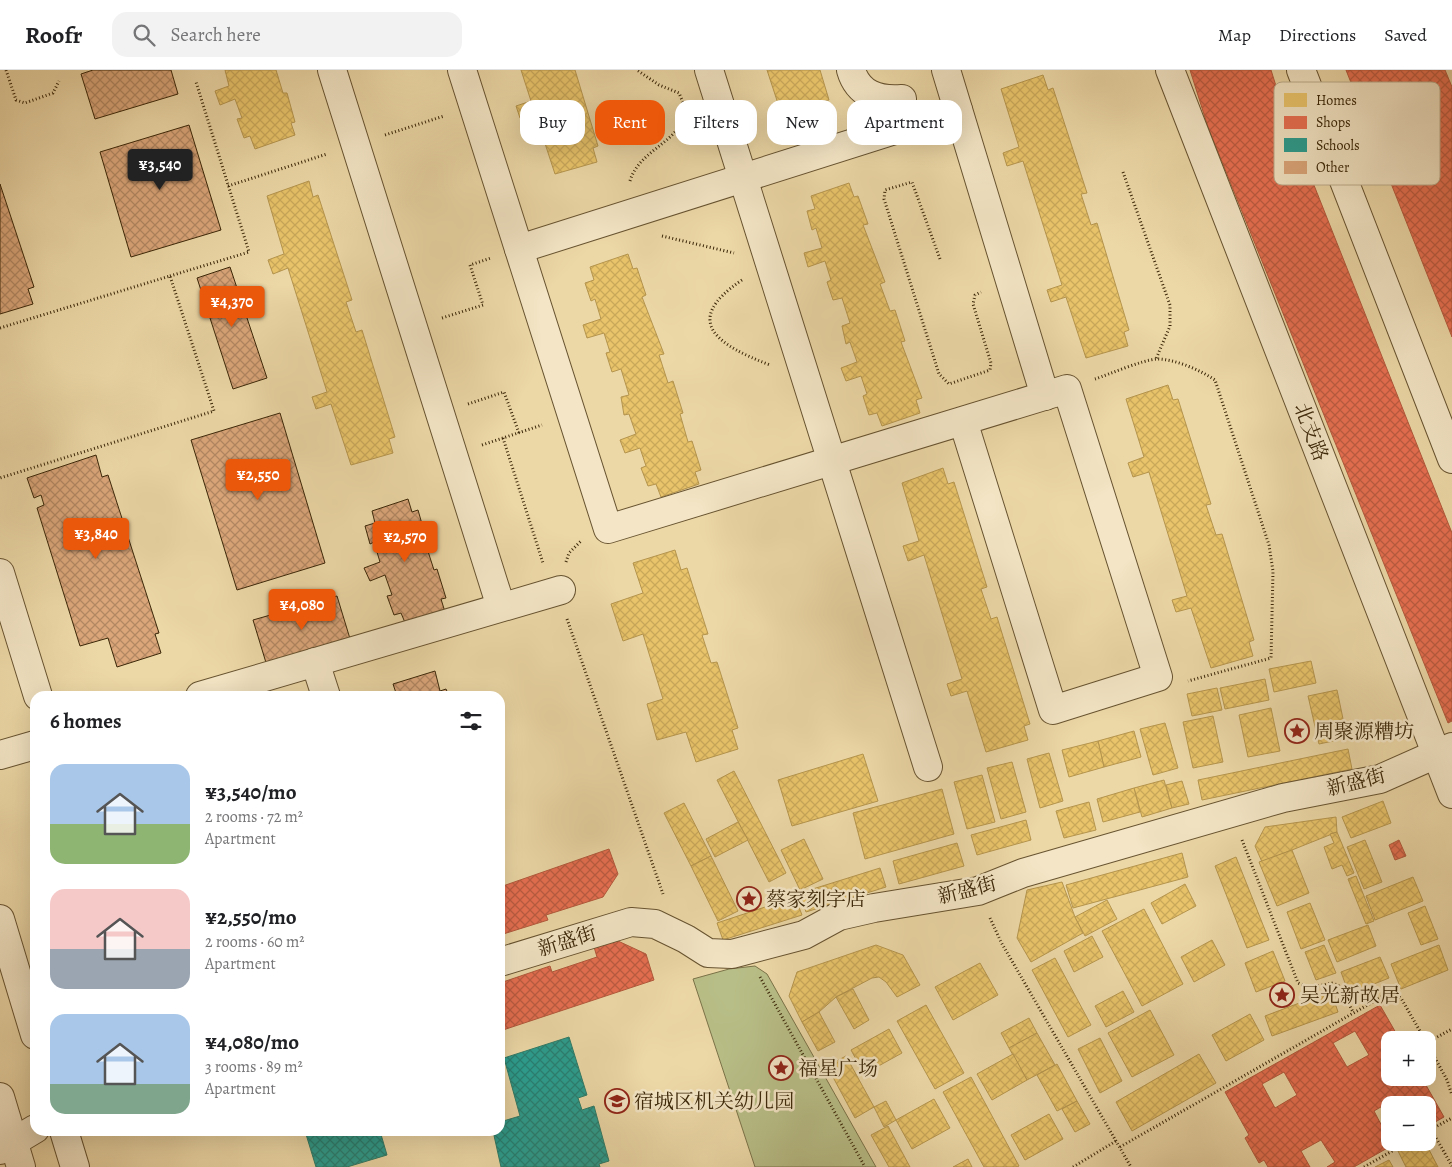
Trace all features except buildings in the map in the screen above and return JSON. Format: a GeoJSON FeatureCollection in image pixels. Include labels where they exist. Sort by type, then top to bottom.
{"type":"FeatureCollection","features":[{"type":"Feature","properties":{"kind":"street"},"geometry":{"type":"LineString","coordinates":[[332,70],[501,607]]}},
{"type":"Feature","properties":{"kind":"street"},"geometry":{"type":"LineString","coordinates":[[462,70],[608,529],[1056,392]]}},
{"type":"Feature","properties":{"kind":"street"},"geometry":{"type":"LineString","coordinates":[[709,70],[928,767]]}},
{"type":"Feature","properties":{"kind":"street"},"geometry":{"type":"LineString","coordinates":[[850,70],[853,79],[862,90],[875,98],[887,100],[902,98]]}},
{"type":"Feature","properties":{"kind":"street"},"geometry":{"type":"LineString","coordinates":[[946,70],[955,100]]}},
{"type":"Feature","properties":{"kind":"street","name":"北支路"},"geometry":{"type":"LineString","coordinates":[[1170,70],[1444,751],[1452,794]]}},
{"type":"Feature","properties":{"kind":"street"},"geometry":{"type":"LineString","coordinates":[[1301,70],[1306,82]]}},
{"type":"Feature","properties":{"kind":"street"},"geometry":{"type":"LineString","coordinates":[[962,123],[1010,282],[1056,392],[1158,677],[1053,710],[963,420]]}},
{"type":"Feature","properties":{"kind":"street"},"geometry":{"type":"LineString","coordinates":[[520,249],[848,145]]}},
{"type":"Feature","properties":{"kind":"street"},"geometry":{"type":"LineString","coordinates":[[1346,185],[1452,459]]}},
{"type":"Feature","properties":{"kind":"street"},"geometry":{"type":"LineString","coordinates":[[0,573],[36,691]]}},
{"type":"Feature","properties":{"kind":"street"},"geometry":{"type":"LineString","coordinates":[[217,691],[556,591]]}},
{"type":"Feature","properties":{"kind":"street"},"geometry":{"type":"LineString","coordinates":[[315,662],[324,691]]}},
{"type":"Feature","properties":{"kind":"street"},"geometry":{"type":"LineString","coordinates":[[0,755],[30,746]]}},
{"type":"Feature","properties":{"kind":"street","name":"新盛街"},"geometry":{"type":"LineString","coordinates":[[505,960],[631,922],[655,924],[708,953],[732,954],[804,935],[839,916],[874,908],[978,891],[1023,873],[1283,798],[1380,779],[1444,751]]}},
{"type":"Feature","properties":{"kind":"street"},"geometry":{"type":"LineString","coordinates":[[0,919],[30,1018]]}},
{"type":"Feature","properties":{"kind":"street"},"geometry":{"type":"LineString","coordinates":[[0,1097],[16,1140],[21,1167]]}},
{"type":"Feature","properties":{"kind":"street"},"geometry":{"type":"LineString","coordinates":[[66,1136],[75,1167]]}},
{"type":"Feature","properties":{"kind":"path"},"geometry":{"type":"LineString","coordinates":[[6,70],[16,100],[25,103],[53,93],[59,81]]}},
{"type":"Feature","properties":{"kind":"path"},"geometry":{"type":"LineString","coordinates":[[637,70],[659,85],[679,93],[686,112],[678,132],[647,156],[633,172],[628,187],[628,203],[631,214],[647,232],[737,254]]}},
{"type":"Feature","properties":{"kind":"path"},"geometry":{"type":"LineString","coordinates":[[0,328],[249,252],[196,82]]}},
{"type":"Feature","properties":{"kind":"path"},"geometry":{"type":"LineString","coordinates":[[1123,172],[1170,305],[1170,326],[1156,359]]}},
{"type":"Feature","properties":{"kind":"path"},"geometry":{"type":"LineString","coordinates":[[940,259],[912,182],[885,190],[884,199],[939,374],[949,384],[990,370],[991,363],[973,304],[975,295],[1010,282]]}},
{"type":"Feature","properties":{"kind":"path"},"geometry":{"type":"LineString","coordinates":[[443,328],[440,318],[483,305],[470,265],[520,249]]}},
{"type":"Feature","properties":{"kind":"path"},"geometry":{"type":"LineString","coordinates":[[746,274],[744,279],[726,290],[710,311],[712,329],[725,344],[740,354],[776,368]]}},
{"type":"Feature","properties":{"kind":"path"},"geometry":{"type":"LineString","coordinates":[[0,478],[214,411],[170,276]]}},
{"type":"Feature","properties":{"kind":"path"},"geometry":{"type":"LineString","coordinates":[[1056,392],[1156,359],[1167,360],[1205,373],[1215,380],[1269,545],[1273,571],[1271,658],[1189,681],[1158,677]]}},
{"type":"Feature","properties":{"kind":"path"},"geometry":{"type":"LineString","coordinates":[[465,394],[468,404],[504,392],[519,433]]}},
{"type":"Feature","properties":{"kind":"path"},"geometry":{"type":"LineString","coordinates":[[453,456],[572,416]]}},
{"type":"Feature","properties":{"kind":"path"},"geometry":{"type":"LineString","coordinates":[[503,438],[678,935]]}},
{"type":"Feature","properties":{"kind":"path"},"geometry":{"type":"LineString","coordinates":[[556,591],[569,553],[578,542],[608,529]]}},
{"type":"Feature","properties":{"kind":"path"},"geometry":{"type":"LineString","coordinates":[[1232,814],[1298,983],[1308,988],[1333,982],[1339,986],[1353,1012]]}},
{"type":"Feature","properties":{"kind":"path"},"geometry":{"type":"LineString","coordinates":[[978,891],[1000,942],[1131,1167]]}},
{"type":"Feature","properties":{"kind":"path"},"geometry":{"type":"LineString","coordinates":[[745,950],[865,1167]]}},
{"type":"Feature","properties":{"kind":"path"},"geometry":{"type":"LineString","coordinates":[[1120,1147],[1390,992],[1401,998],[1420,1031]]}},
{"type":"Feature","properties":{"kind":"path"},"geometry":{"type":"LineString","coordinates":[[1436,1037],[1452,1029]]}},
{"type":"Feature","properties":{"kind":"path"},"geometry":{"type":"LineString","coordinates":[[1436,1060],[1447,1080],[1452,1095]]}},
{"type":"Feature","properties":{"kind":"path"},"geometry":{"type":"LineString","coordinates":[[1436,1126],[1452,1118]]}},
{"type":"Feature","properties":{"kind":"path"},"geometry":{"type":"LineString","coordinates":[[1073,1167],[1116,1141]]}},
{"type":"Feature","properties":{"kind":"path"},"geometry":{"type":"LineString","coordinates":[[1436,1141],[1452,1166]]}},
{"type":"Feature","properties":{"kind":"path"},"geometry":{"type":"LineString","coordinates":[[1364,1167],[1392,1151]]}},
{"type":"Feature","properties":{"kind":"green space","name":"福星广场"},"geometry":{"type":"Polygon","coordinates":[[[755,966],[767,974],[876,1167],[755,1167],[693,979],[729,969],[755,966]]]}},
{"type":"Feature","properties":{"kind":"place","name":"周聚源糟坊"},"geometry":{"type":"Point","coordinates":[1297,731]}},
{"type":"Feature","properties":{"kind":"place","name":"蔡家刻字店"},"geometry":{"type":"Point","coordinates":[749,899]}},
{"type":"Feature","properties":{"kind":"place","name":"吴光新故居"},"geometry":{"type":"Point","coordinates":[1282,995]}},
{"type":"Feature","properties":{"kind":"place","name":"福星广场"},"geometry":{"type":"Point","coordinates":[781,1068]}},
{"type":"Feature","properties":{"kind":"place","name":"宿城区机关幼儿园"},"geometry":{"type":"Point","coordinates":[617,1101]}}]}
